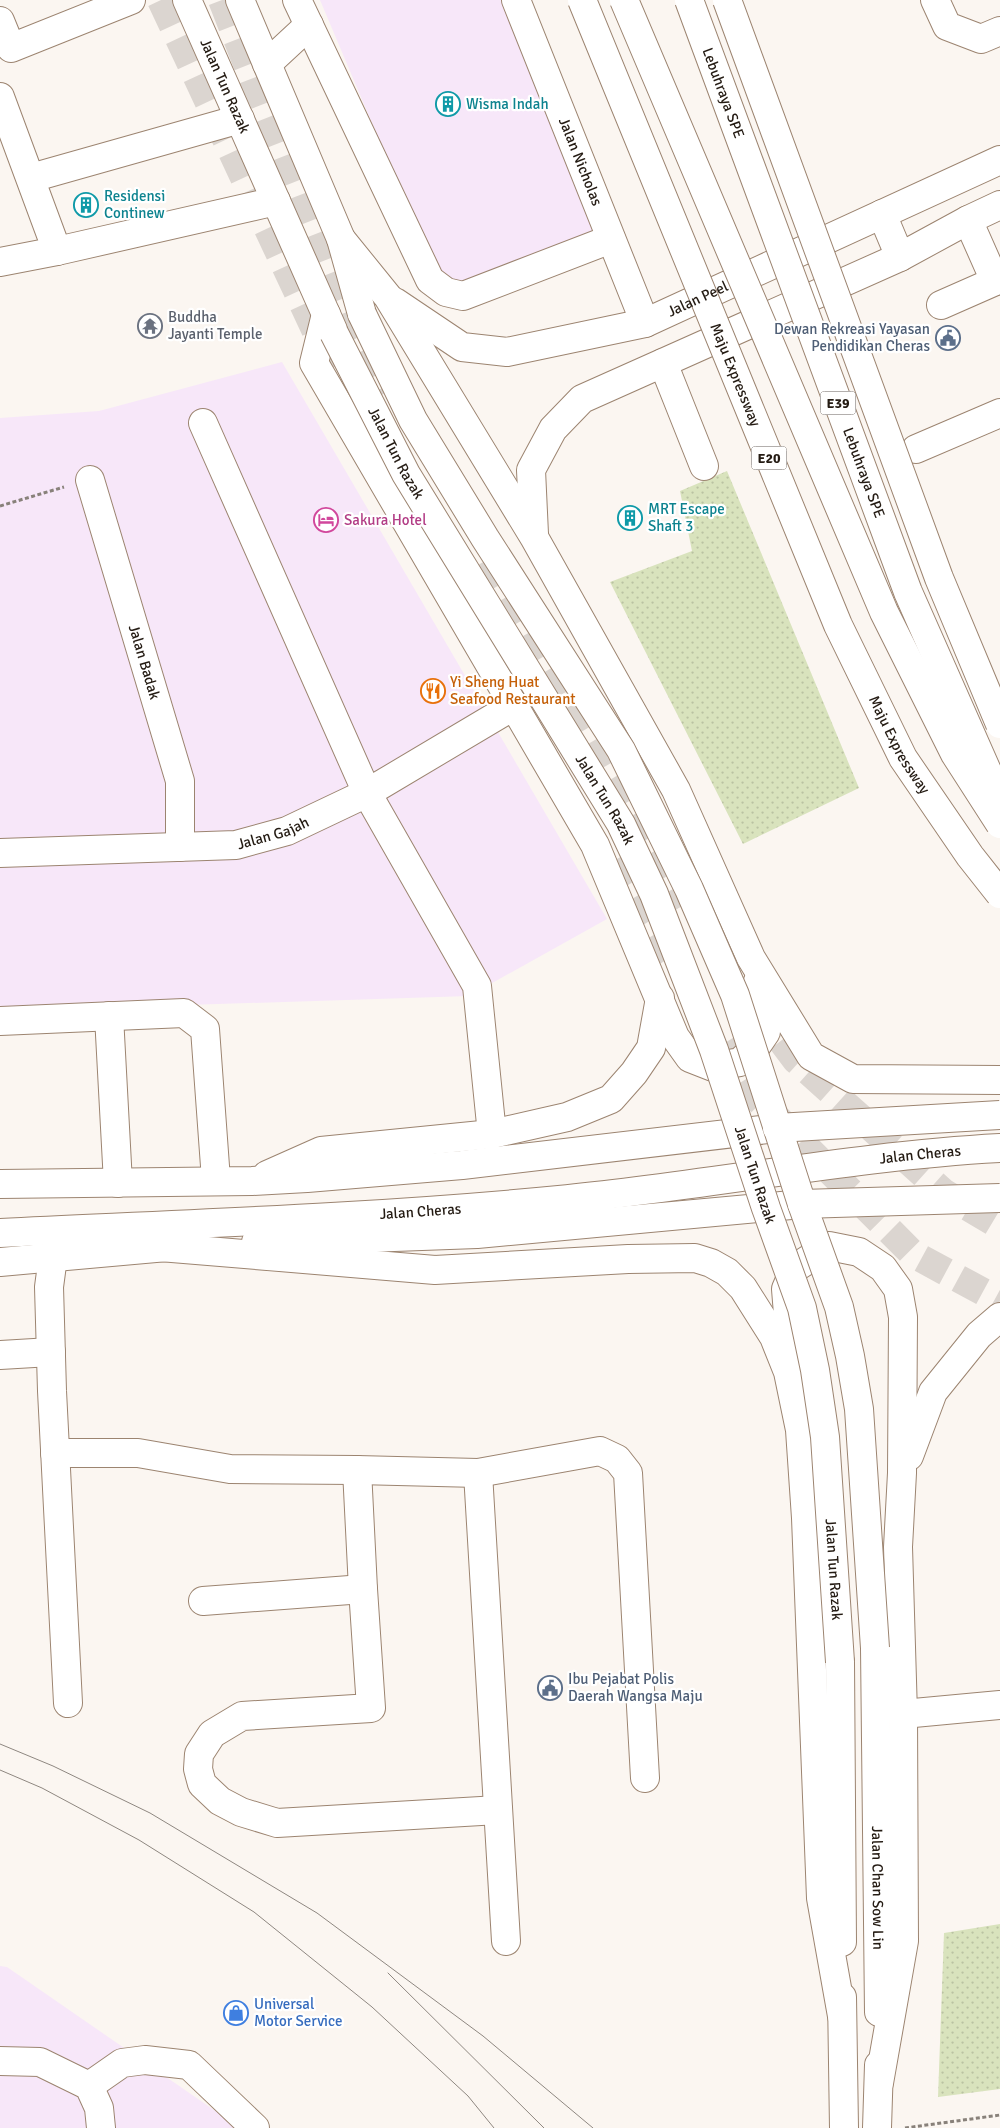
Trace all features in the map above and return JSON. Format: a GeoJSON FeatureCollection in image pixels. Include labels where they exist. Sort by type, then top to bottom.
{"type":"FeatureCollection","features":[{"type":"Feature","properties":{"kind":"main road"},"geometry":{"type":"LineString","coordinates":[[0,22],[11,48],[131,0]]}},
{"type":"Feature","properties":{"kind":"main road","name":"Jalan Tun Razak"},"geometry":{"type":"LineString","coordinates":[[187,0],[330,324],[406,474],[621,824],[657,903],[714,1050],[766,1208],[802,1308],[815,1370],[825,1437],[840,1662],[842,2016]]}},
{"type":"Feature","properties":{"kind":"main road","name":"Jalan Tun Razak"},"geometry":{"type":"LineString","coordinates":[[240,0],[341,239],[362,314],[412,420],[621,750],[689,889],[734,995],[802,1204],[839,1307],[860,1419],[875,1648]]}},
{"type":"Feature","properties":{"kind":"main road"},"geometry":{"type":"LineString","coordinates":[[297,0],[430,280],[446,292],[463,296],[611,239]]}},
{"type":"Feature","properties":{"kind":"main road","name":"Jalan Nicholas"},"geometry":{"type":"LineString","coordinates":[[516,0],[645,324]]}},
{"type":"Feature","properties":{"kind":"main road","name":"Maju Expressway"},"geometry":{"type":"LineString","coordinates":[[582,0],[838,625],[903,758],[970,856],[1000,894]]}},
{"type":"Feature","properties":{"kind":"main road"},"geometry":{"type":"LineString","coordinates":[[624,0],[884,612],[954,754],[1000,824]]}},
{"type":"Feature","properties":{"kind":"main road","name":"Lebuhraya SPE"},"geometry":{"type":"LineString","coordinates":[[689,0],[908,592],[1000,800]]}},
{"type":"Feature","properties":{"kind":"main road","name":"E39"},"geometry":{"type":"LineString","coordinates":[[727,0],[936,569],[1000,724]]}},
{"type":"Feature","properties":{"kind":"main road"},"geometry":{"type":"LineString","coordinates":[[936,0],[947,26],[981,39],[1000,31]]}},
{"type":"Feature","properties":{"kind":"main road"},"geometry":{"type":"LineString","coordinates":[[267,64],[309,25]]}},
{"type":"Feature","properties":{"kind":"main road"},"geometry":{"type":"LineString","coordinates":[[0,96],[57,251]]}},
{"type":"Feature","properties":{"kind":"main road"},"geometry":{"type":"LineString","coordinates":[[31,178],[240,118]]}},
{"type":"Feature","properties":{"kind":"main road","name":"Jalan Peel"},"geometry":{"type":"LineString","coordinates":[[388,297],[462,347],[507,352],[645,324],[1000,160]]}},
{"type":"Feature","properties":{"kind":"main road"},"geometry":{"type":"LineString","coordinates":[[0,262],[57,251],[276,201]]}},
{"type":"Feature","properties":{"kind":"main road"},"geometry":{"type":"LineString","coordinates":[[534,537],[531,470],[553,429],[582,400],[900,257],[1000,205]]}},
{"type":"Feature","properties":{"kind":"main road"},"geometry":{"type":"LineString","coordinates":[[882,214],[900,257]]}},
{"type":"Feature","properties":{"kind":"main road"},"geometry":{"type":"LineString","coordinates":[[941,305],[998,280],[968,220]]}},
{"type":"Feature","properties":{"kind":"main road"},"geometry":{"type":"LineString","coordinates":[[330,324],[314,363],[595,844],[675,1037],[690,1058],[713,1067],[740,1062],[755,1048],[766,1032],[765,1004],[751,958],[676,790],[534,537],[388,297],[341,239]]}},
{"type":"Feature","properties":{"kind":"main road"},"geometry":{"type":"LineString","coordinates":[[663,364],[704,466]]}},
{"type":"Feature","properties":{"kind":"main road"},"geometry":{"type":"LineString","coordinates":[[916,449],[1000,413]]}},
{"type":"Feature","properties":{"kind":"main road"},"geometry":{"type":"LineString","coordinates":[[203,423],[367,793],[477,986],[492,1134]]}},
{"type":"Feature","properties":{"kind":"main road","name":"Jalan Badak"},"geometry":{"type":"LineString","coordinates":[[90,480],[180,781],[180,847]]}},
{"type":"Feature","properties":{"kind":"main road","name":"Jalan Gajah"},"geometry":{"type":"LineString","coordinates":[[0,853],[236,845],[287,831],[367,793],[515,705]]}},
{"type":"Feature","properties":{"kind":"main road"},"geometry":{"type":"LineString","coordinates":[[751,958],[811,1056],[853,1079],[1000,1080]]}},
{"type":"Feature","properties":{"kind":"main road"},"geometry":{"type":"LineString","coordinates":[[252,1181],[321,1151],[492,1134],[568,1118],[611,1099],[634,1073],[651,1048],[660,998]]}},
{"type":"Feature","properties":{"kind":"main road"},"geometry":{"type":"LineString","coordinates":[[0,1021],[184,1013],[205,1028],[216,1180]]}},
{"type":"Feature","properties":{"kind":"main road"},"geometry":{"type":"LineString","coordinates":[[109,1016],[118,1183]]}},
{"type":"Feature","properties":{"kind":"main road"},"geometry":{"type":"LineString","coordinates":[[0,1184],[252,1181],[462,1165],[740,1131],[1000,1115]]}},
{"type":"Feature","properties":{"kind":"main road","name":"Jalan Cheras"},"geometry":{"type":"LineString","coordinates":[[0,1234],[324,1217],[560,1200],[840,1165],[1000,1148]]}},
{"type":"Feature","properties":{"kind":"main road","name":"Jalan Cheras"},"geometry":{"type":"LineString","coordinates":[[840,1165],[1000,1166]]}},
{"type":"Feature","properties":{"kind":"main road"},"geometry":{"type":"LineString","coordinates":[[0,1262],[160,1247],[290,1240],[477,1234],[802,1204],[1000,1198]]}},
{"type":"Feature","properties":{"kind":"main road"},"geometry":{"type":"LineString","coordinates":[[788,1372],[789,1326],[786,1289],[795,1268],[829,1246],[859,1252],[882,1268],[898,1288],[903,1317],[902,1473],[898,1547],[903,1714],[904,1941],[879,2083]]}},
{"type":"Feature","properties":{"kind":"main road"},"geometry":{"type":"LineString","coordinates":[[160,1247],[435,1270],[628,1259],[695,1258],[711,1263],[727,1272],[744,1288],[774,1338],[788,1372],[800,1430],[806,1518],[821,1898],[842,2016],[844,2128]]}},
{"type":"Feature","properties":{"kind":"main road"},"geometry":{"type":"LineString","coordinates":[[53,1257],[49,1287],[54,1453],[68,1703]]}},
{"type":"Feature","properties":{"kind":"main road"},"geometry":{"type":"LineString","coordinates":[[902,1473],[932,1392],[979,1335],[1000,1317]]}},
{"type":"Feature","properties":{"kind":"main road"},"geometry":{"type":"LineString","coordinates":[[0,1355],[51,1352]]}},
{"type":"Feature","properties":{"kind":"main road"},"geometry":{"type":"LineString","coordinates":[[54,1453],[138,1453],[230,1469],[478,1473],[600,1451],[616,1459],[628,1473],[645,1778]]}},
{"type":"Feature","properties":{"kind":"main road"},"geometry":{"type":"LineString","coordinates":[[357,1470],[371,1708],[242,1716],[212,1734],[200,1754],[198,1769],[202,1784],[220,1801],[241,1812],[277,1823],[498,1810]]}},
{"type":"Feature","properties":{"kind":"main road"},"geometry":{"type":"LineString","coordinates":[[478,1473],[506,1941]]}},
{"type":"Feature","properties":{"kind":"main road"},"geometry":{"type":"LineString","coordinates":[[203,1601],[363,1589]]}},
{"type":"Feature","properties":{"kind":"main road","name":"Jalan Chan Sow Lin"},"geometry":{"type":"LineString","coordinates":[[875,1648],[879,2083],[877,2128]]}},
{"type":"Feature","properties":{"kind":"main road"},"geometry":{"type":"LineString","coordinates":[[903,1714],[1000,1705]]}},
{"type":"Feature","properties":{"kind":"main road"},"geometry":{"type":"LineString","coordinates":[[89,2086],[122,2063],[145,2060],[189,2065],[255,2128]]}},
{"type":"Feature","properties":{"kind":"main road"},"geometry":{"type":"LineString","coordinates":[[0,2061],[40,2062],[89,2086],[99,2108],[101,2128]]}},
{"type":"Feature","properties":{"kind":"path"},"geometry":{"type":"LineString","coordinates":[[0,506],[90,480]]}},
{"type":"Feature","properties":{"kind":"path"},"geometry":{"type":"LineString","coordinates":[[905,2128],[1000,2115]]}},
{"type":"Feature","properties":{"kind":"shaded area","name":"Wisma Indah"},"geometry":{"type":"Polygon","coordinates":[[[320,0],[504,0],[597,234],[461,285],[436,275],[320,0]]]}},
{"type":"Feature","properties":{"kind":"shaded area"},"geometry":{"type":"Polygon","coordinates":[[[282,362],[607,919],[469,996],[0,1011],[0,418],[99,411],[282,362]]]}},
{"type":"Feature","properties":{"kind":"shaded area"},"geometry":{"type":"Polygon","coordinates":[[[0,1966],[7,1967],[240,2128],[0,2128],[0,1966]]]}},
{"type":"Feature","properties":{"kind":"green space"},"geometry":{"type":"Polygon","coordinates":[[[727,471],[859,788],[743,844],[610,582],[692,551],[680,491],[727,471]]]}},
{"type":"Feature","properties":{"kind":"green space"},"geometry":{"type":"Polygon","coordinates":[[[1000,1924],[1000,2089],[938,2097],[944,1933],[1000,1924]]]}},
{"type":"Feature","properties":{"kind":"tunnel"},"geometry":{"type":"LineString","coordinates":[[161,0],[327,355],[375,441]]}},
{"type":"Feature","properties":{"kind":"tunnel"},"geometry":{"type":"LineString","coordinates":[[222,0],[351,329],[387,392]]}},
{"type":"Feature","properties":{"kind":"tunnel"},"geometry":{"type":"LineString","coordinates":[[485,561],[684,905]]}},
{"type":"Feature","properties":{"kind":"tunnel"},"geometry":{"type":"LineString","coordinates":[[612,862],[675,967]]}},
{"type":"Feature","properties":{"kind":"tunnel"},"geometry":{"type":"LineString","coordinates":[[756,1007],[796,1060],[943,1192],[1000,1226]]}},
{"type":"Feature","properties":{"kind":"tunnel"},"geometry":{"type":"LineString","coordinates":[[723,1044],[755,1096],[913,1254],[1000,1301]]}},
{"type":"Feature","properties":{"kind":"tram line"},"geometry":{"type":"LineString","coordinates":[[0,1744],[53,1766],[150,1813],[317,1913],[483,2036],[593,2128]]}},
{"type":"Feature","properties":{"kind":"tram line"},"geometry":{"type":"LineString","coordinates":[[0,1770],[42,1788],[139,1840],[254,1912],[372,2007],[468,2096],[494,2128]]}},
{"type":"Feature","properties":{"kind":"tram line"},"geometry":{"type":"LineString","coordinates":[[388,1973],[544,2128]]}},
{"type":"Feature","properties":{"kind":"place","name":"Wisma Indah"},"geometry":{"type":"Point","coordinates":[448,104]}},
{"type":"Feature","properties":{"kind":"place","name":"Residensi Continew"},"geometry":{"type":"Point","coordinates":[86,205]}},
{"type":"Feature","properties":{"kind":"place","name":"Buddha Jayanti Temple"},"geometry":{"type":"Point","coordinates":[150,326]}},
{"type":"Feature","properties":{"kind":"place","name":"Dewan Rekreasi Yayasan Pendidikan Cheras"},"geometry":{"type":"Point","coordinates":[948,338]}},
{"type":"Feature","properties":{"kind":"place","name":"MRT Escape Shaft 3"},"geometry":{"type":"Point","coordinates":[630,518]}},
{"type":"Feature","properties":{"kind":"place","name":"Sakura Hotel"},"geometry":{"type":"Point","coordinates":[326,520]}},
{"type":"Feature","properties":{"kind":"place","name":"Yi Sheng Huat Seafood Restaurant"},"geometry":{"type":"Point","coordinates":[433,691]}},
{"type":"Feature","properties":{"kind":"place","name":"Ibu Pejabat Polis Daerah Wangsa Maju"},"geometry":{"type":"Point","coordinates":[550,1688]}},
{"type":"Feature","properties":{"kind":"place","name":"Universal Motor Service"},"geometry":{"type":"Point","coordinates":[236,2013]}}]}
